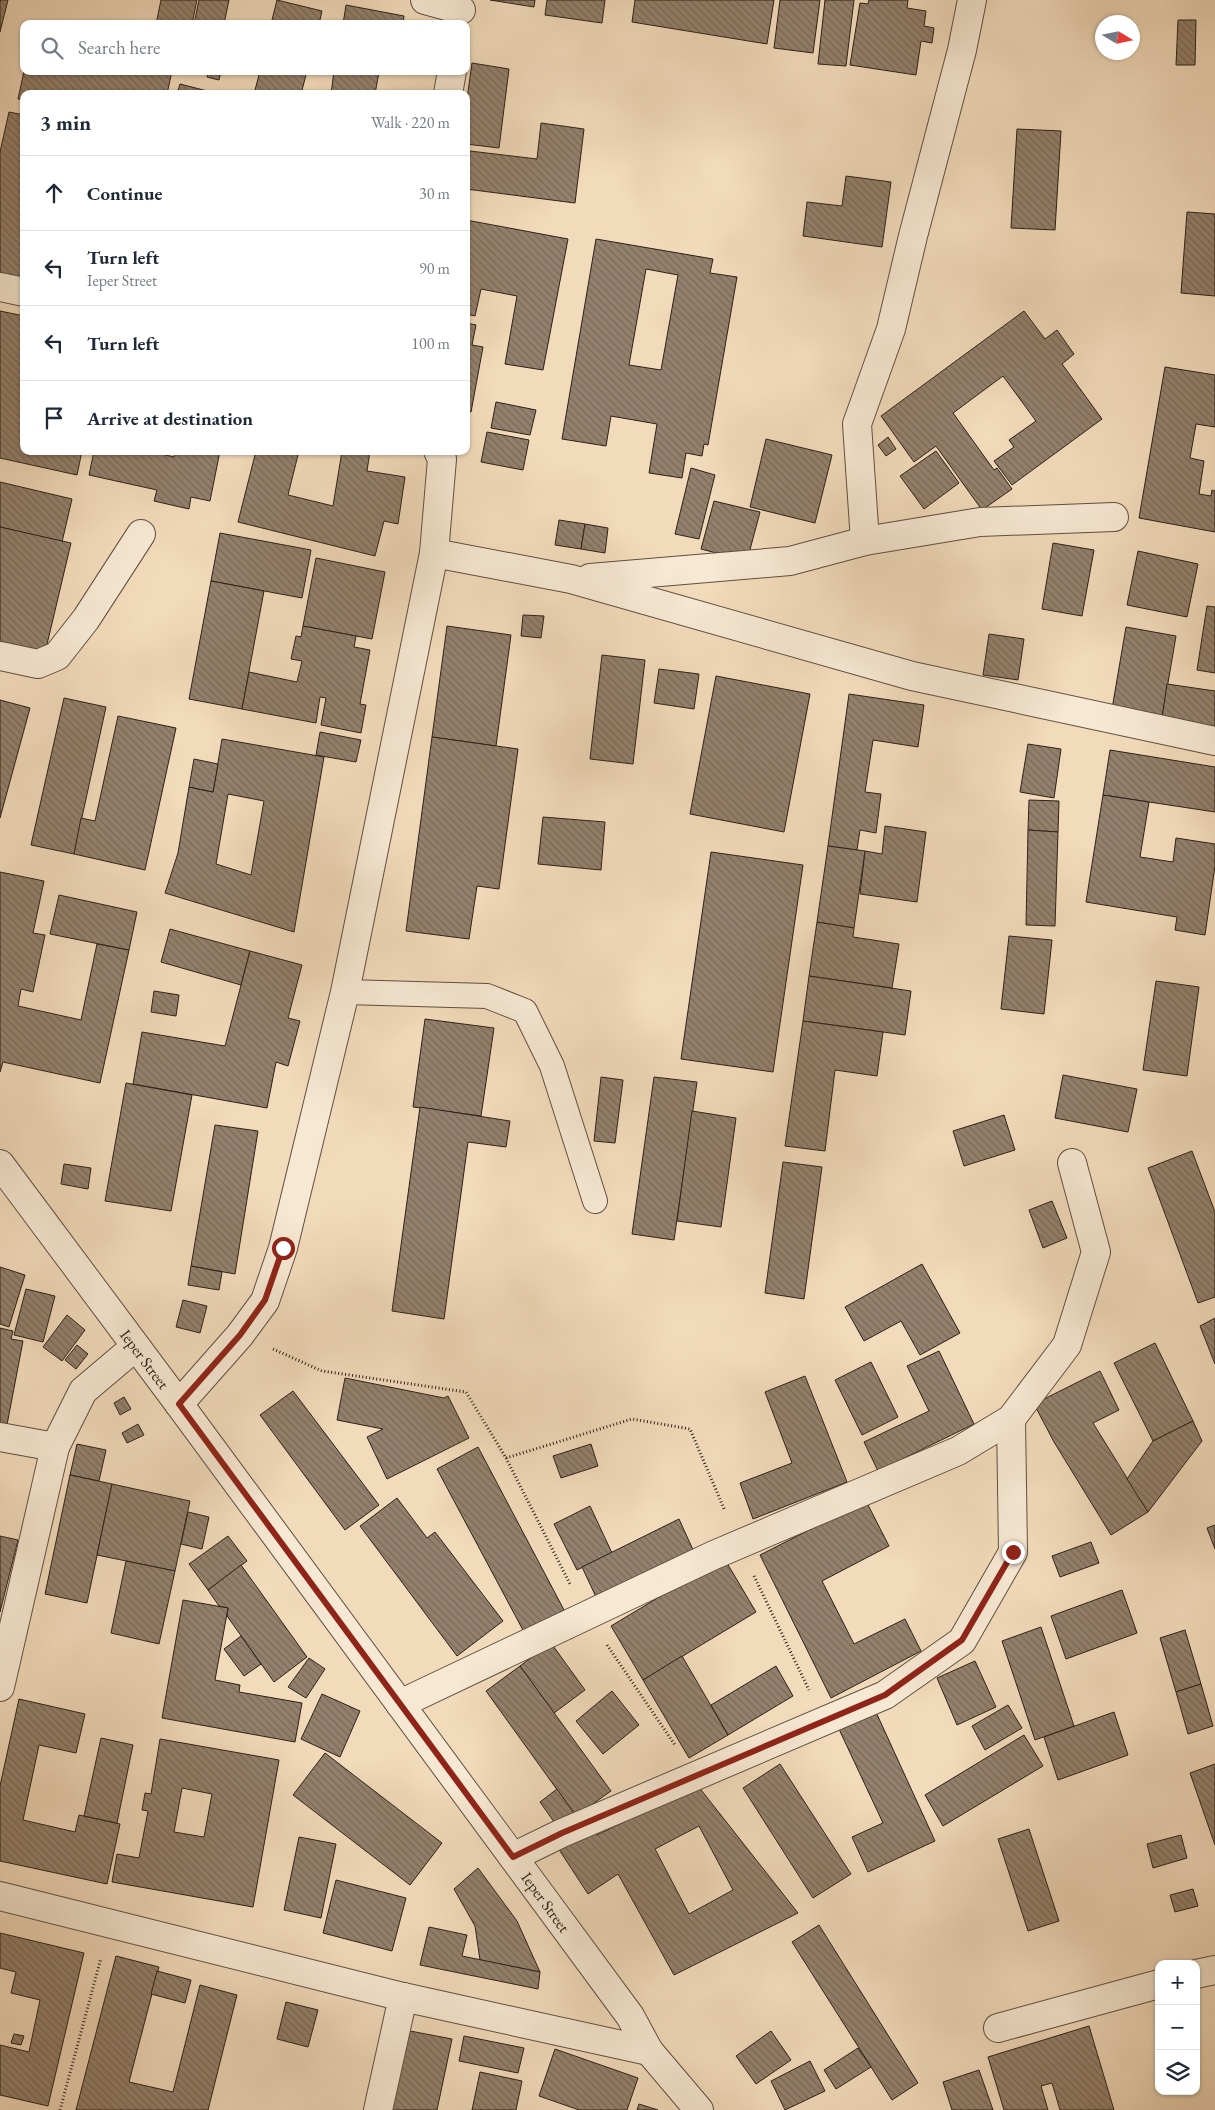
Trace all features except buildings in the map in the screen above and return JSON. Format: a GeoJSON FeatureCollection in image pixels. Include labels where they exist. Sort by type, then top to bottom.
{"type":"FeatureCollection","features":[{"type":"Feature","properties":{"kind":"street"},"geometry":{"type":"LineString","coordinates":[[425,0],[461,11]]}},
{"type":"Feature","properties":{"kind":"street"},"geometry":{"type":"LineString","coordinates":[[865,541],[857,424],[891,329],[913,236],[962,50],[972,0]]}},
{"type":"Feature","properties":{"kind":"street"},"geometry":{"type":"LineString","coordinates":[[449,90],[451,75]]}},
{"type":"Feature","properties":{"kind":"street"},"geometry":{"type":"LineString","coordinates":[[0,287],[20,291]]}},
{"type":"Feature","properties":{"kind":"street"},"geometry":{"type":"LineString","coordinates":[[179,1404],[240,1335],[265,1300],[283,1248],[345,992],[434,553],[442,459],[440,455]]}},
{"type":"Feature","properties":{"kind":"street"},"geometry":{"type":"LineString","coordinates":[[571,579],[790,561],[865,541],[980,522],[1114,517]]}},
{"type":"Feature","properties":{"kind":"street"},"geometry":{"type":"LineString","coordinates":[[0,656],[38,664],[57,656],[86,620],[141,534]]}},
{"type":"Feature","properties":{"kind":"street"},"geometry":{"type":"LineString","coordinates":[[434,553],[571,579],[912,676],[1215,741]]}},
{"type":"Feature","properties":{"kind":"street"},"geometry":{"type":"LineString","coordinates":[[400,1704],[714,1555],[958,1451],[1011,1419],[1067,1345],[1096,1252],[1072,1163]]}},
{"type":"Feature","properties":{"kind":"street","name":"Ieper Street"},"geometry":{"type":"LineString","coordinates":[[0,1164],[630,2016],[649,2051],[699,2110]]}},
{"type":"Feature","properties":{"kind":"street"},"geometry":{"type":"LineString","coordinates":[[0,1687],[55,1447],[83,1391],[135,1347]]}},
{"type":"Feature","properties":{"kind":"street"},"geometry":{"type":"LineString","coordinates":[[513,1857],[562,1833],[885,1695],[962,1640],[1013,1552],[1011,1419]]}},
{"type":"Feature","properties":{"kind":"street"},"geometry":{"type":"LineString","coordinates":[[0,1437],[55,1447]]}},
{"type":"Feature","properties":{"kind":"street"},"geometry":{"type":"LineString","coordinates":[[0,1896],[403,1997],[649,2051]]}},
{"type":"Feature","properties":{"kind":"street"},"geometry":{"type":"LineString","coordinates":[[1200,1973],[1215,1970]]}},
{"type":"Feature","properties":{"kind":"street"},"geometry":{"type":"LineString","coordinates":[[998,2028],[1155,1985]]}},
{"type":"Feature","properties":{"kind":"street"},"geometry":{"type":"LineString","coordinates":[[378,2110],[403,1997]]}},
{"type":"Feature","properties":{"kind":"lane"},"geometry":{"type":"LineString","coordinates":[[345,992],[487,996],[525,1011],[552,1066],[596,1201]]}},
{"type":"Feature","properties":{"kind":"path"},"geometry":{"type":"LineString","coordinates":[[240,1335],[322,1371],[466,1392],[506,1458],[632,1419],[690,1429]]}},
{"type":"Feature","properties":{"kind":"path"},"geometry":{"type":"LineString","coordinates":[[60,2110],[110,1924]]}},
{"type":"Feature","properties":{"kind":"route"},"geometry":{"type":"LineString","coordinates":[[283,1248],[265,1300],[240,1335],[179,1404],[513,1857],[562,1833],[885,1695],[962,1640],[1013,1552]]}}]}
